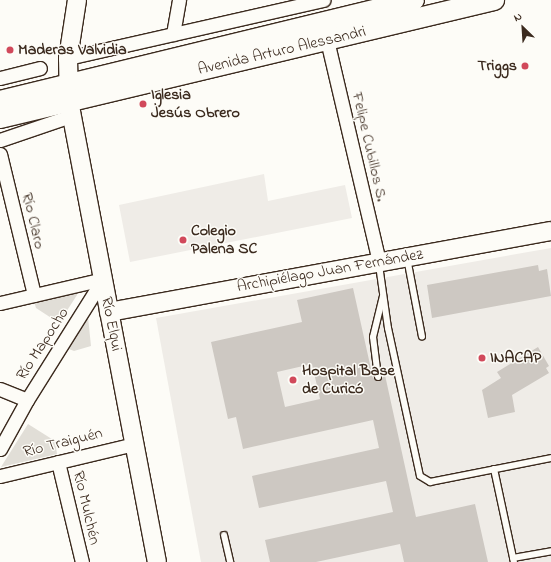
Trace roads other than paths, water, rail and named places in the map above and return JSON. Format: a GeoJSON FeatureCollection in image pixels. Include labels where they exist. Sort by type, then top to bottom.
{"type":"FeatureCollection","features":[{"type":"Feature","properties":{"kind":"main road","name":"Avenida Arturo Alessandri"},"geometry":{"type":"LineString","coordinates":[[0,101],[69,101],[414,0]]}},
{"type":"Feature","properties":{"kind":"main road","name":"Avenida Arturo Alessandri"},"geometry":{"type":"LineString","coordinates":[[0,118],[327,40],[470,3],[494,0]]}},
{"type":"Feature","properties":{"kind":"street","name":"Río Elqui"},"geometry":{"type":"LineString","coordinates":[[77,0],[68,58],[69,101],[157,562]]}},
{"type":"Feature","properties":{"kind":"street"},"geometry":{"type":"LineString","coordinates":[[173,34],[179,0]]}},
{"type":"Feature","properties":{"kind":"street"},"geometry":{"type":"LineString","coordinates":[[68,58],[324,0]]}},
{"type":"Feature","properties":{"kind":"street","name":"Felipe Cubillos S."},"geometry":{"type":"LineString","coordinates":[[327,40],[379,262]]}},
{"type":"Feature","properties":{"kind":"street"},"geometry":{"type":"LineString","coordinates":[[0,78],[40,68]]}},
{"type":"Feature","properties":{"kind":"street","name":"Avenida Arturo Alessandri"},"geometry":{"type":"LineString","coordinates":[[0,140],[69,101]]}},
{"type":"Feature","properties":{"kind":"street","name":"Río Claro"},"geometry":{"type":"LineString","coordinates":[[0,154],[34,295]]}},
{"type":"Feature","properties":{"kind":"street","name":"Archipiélago Juan Fernández"},"geometry":{"type":"LineString","coordinates":[[109,312],[551,231]]}},
{"type":"Feature","properties":{"kind":"street"},"geometry":{"type":"LineString","coordinates":[[0,303],[103,279]]}},
{"type":"Feature","properties":{"kind":"street","name":"Río Mapocho"},"geometry":{"type":"LineString","coordinates":[[0,448],[27,400],[103,279]]}},
{"type":"Feature","properties":{"kind":"street"},"geometry":{"type":"LineString","coordinates":[[0,390],[27,400]]}},
{"type":"Feature","properties":{"kind":"street","name":"Río Traiguén"},"geometry":{"type":"LineString","coordinates":[[0,476],[134,444]]}},
{"type":"Feature","properties":{"kind":"street","name":"Río Mulchén"},"geometry":{"type":"LineString","coordinates":[[58,462],[82,562]]}},
{"type":"Feature","properties":{"kind":"lane"},"geometry":{"type":"LineString","coordinates":[[407,257],[422,337]]}},
{"type":"Feature","properties":{"kind":"lane"},"geometry":{"type":"LineString","coordinates":[[379,262],[383,296],[420,476],[430,482],[551,458]]}},
{"type":"Feature","properties":{"kind":"lane"},"geometry":{"type":"LineString","coordinates":[[378,377],[373,336],[383,296]]}},
{"type":"Feature","properties":{"kind":"lane"},"geometry":{"type":"LineString","coordinates":[[494,469],[513,560],[551,551]]}},
{"type":"Feature","properties":{"kind":"lane"},"geometry":{"type":"LineString","coordinates":[[224,535],[230,562]]}},
{"type":"Feature","properties":{"kind":"place","name":"Maderas Valvidia"},"geometry":{"type":"Point","coordinates":[10,50]}},
{"type":"Feature","properties":{"kind":"place","name":"Triggs"},"geometry":{"type":"Point","coordinates":[525,66]}},
{"type":"Feature","properties":{"kind":"place","name":"Iglesia Jesús Obrero"},"geometry":{"type":"Point","coordinates":[143,104]}},
{"type":"Feature","properties":{"kind":"place","name":"Colegio Palena SC"},"geometry":{"type":"Point","coordinates":[183,240]}},
{"type":"Feature","properties":{"kind":"place","name":"INACAP"},"geometry":{"type":"Point","coordinates":[482,358]}},
{"type":"Feature","properties":{"kind":"place","name":"Hospital Base de Curicó"},"geometry":{"type":"Point","coordinates":[293,380]}}]}
